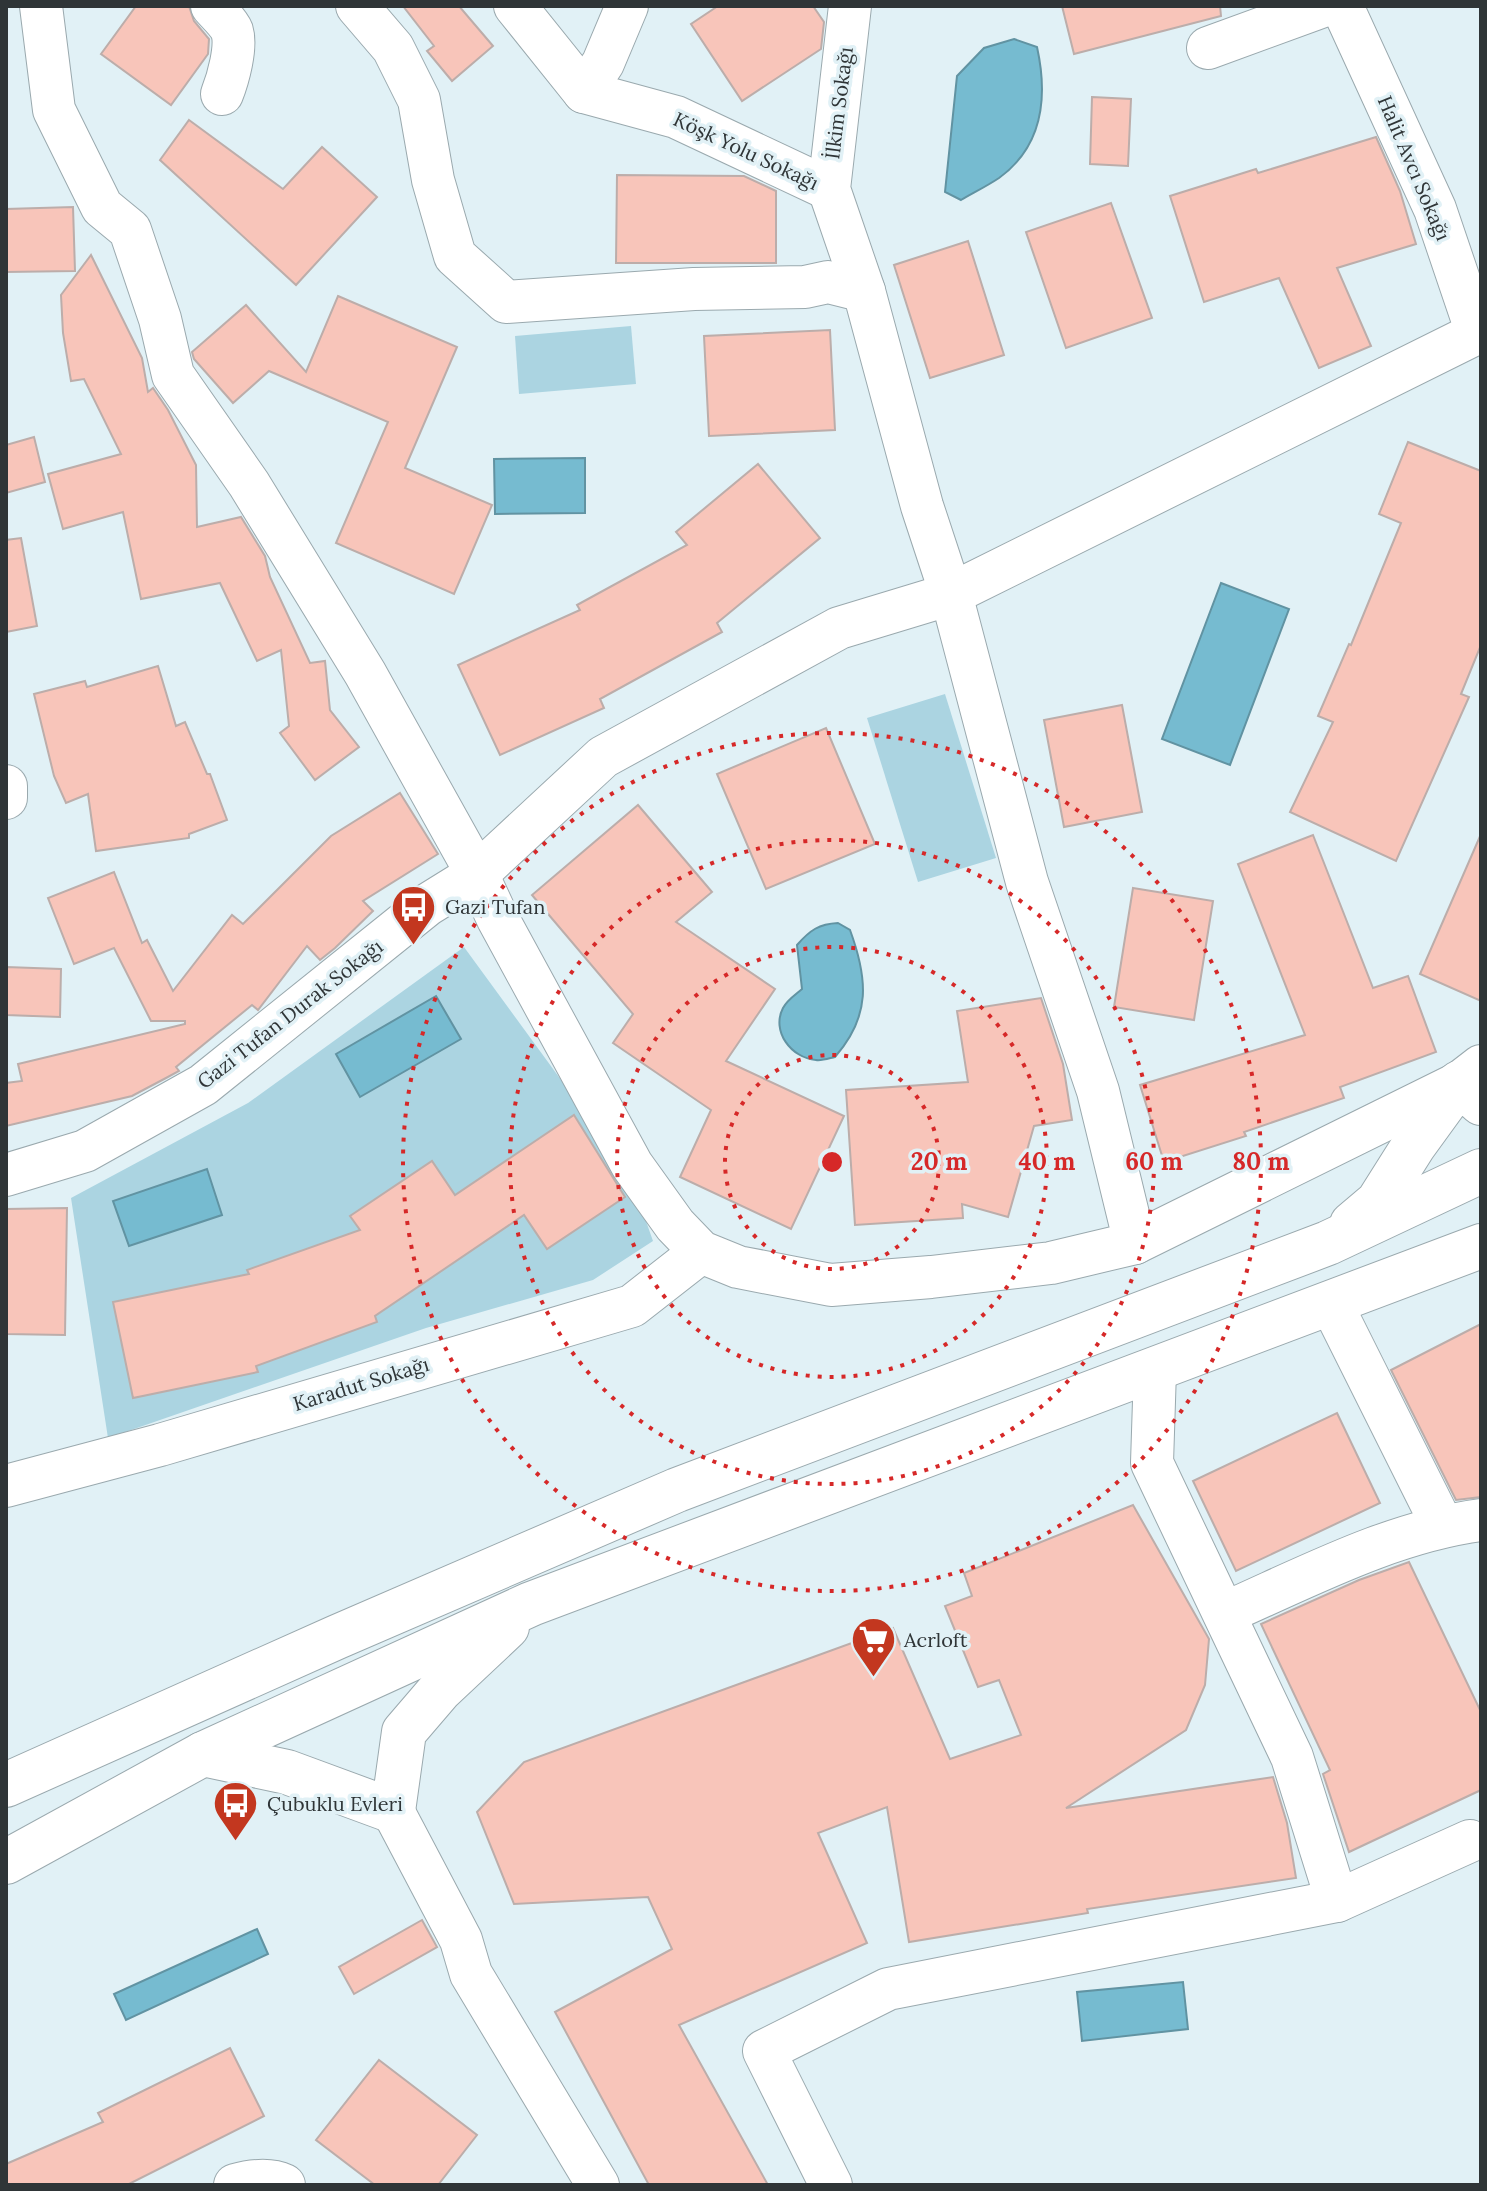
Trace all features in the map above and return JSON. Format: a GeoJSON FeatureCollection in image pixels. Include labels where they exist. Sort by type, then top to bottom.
{"type":"FeatureCollection","features":[{"type":"Feature","properties":{"kind":"highway"},"geometry":{"type":"LineString","coordinates":[[1328,1243],[1378,1202],[1414,1145],[1475,1075]]}},
{"type":"Feature","properties":{"kind":"highway"},"geometry":{"type":"LineString","coordinates":[[7,1785],[337,1637],[677,1490],[1328,1243],[1481,1171]]}},
{"type":"Feature","properties":{"kind":"highway"},"geometry":{"type":"LineString","coordinates":[[6,1862],[203,1754],[531,1604],[1481,1246]]}},
{"type":"Feature","properties":{"kind":"highway"},"geometry":{"type":"LineString","coordinates":[[203,1754],[287,1772],[393,1811],[404,1732],[440,1690],[531,1604]]}},
{"type":"Feature","properties":{"kind":"street"},"geometry":{"type":"LineString","coordinates":[[41,6],[54,110],[102,207],[130,230],[160,319],[173,375],[249,484],[348,646],[477,874],[498,919],[632,1165],[675,1225],[701,1252],[738,1267],[831,1285],[1051,1263],[1135,1243],[1475,1075]]}},
{"type":"Feature","properties":{"kind":"street"},"geometry":{"type":"LineString","coordinates":[[212,6],[232,32],[232,57],[222,94]]}},
{"type":"Feature","properties":{"kind":"street"},"geometry":{"type":"LineString","coordinates":[[357,6],[393,48],[419,100],[433,180],[455,256],[506,302],[694,289],[805,287],[828,282],[864,291]]}},
{"type":"Feature","properties":{"kind":"street"},"geometry":{"type":"LineString","coordinates":[[515,6],[584,92],[603,63],[627,6]]}},
{"type":"Feature","properties":{"kind":"street","name":"İlkim Sokağı"},"geometry":{"type":"LineString","coordinates":[[850,6],[829,189],[864,291],[922,506],[951,594],[1027,882],[1098,1091],[1135,1243]]}},
{"type":"Feature","properties":{"kind":"street"},"geometry":{"type":"LineString","coordinates":[[1208,48],[1323,6]]}},
{"type":"Feature","properties":{"kind":"street","name":"Halit Avcı Sokağı"},"geometry":{"type":"LineString","coordinates":[[1342,6],[1435,209],[1479,334]]}},
{"type":"Feature","properties":{"kind":"street","name":"Köşk Yolu Sokağı"},"geometry":{"type":"LineString","coordinates":[[584,92],[676,117],[829,189]]}},
{"type":"Feature","properties":{"kind":"street","name":"Gazi Tufan Durak Sokağı"},"geometry":{"type":"LineString","coordinates":[[6,1175],[85,1151],[203,1085],[427,905],[477,874],[603,757],[839,628],[951,594],[1479,334]]}},
{"type":"Feature","properties":{"kind":"street","name":"Karadut Sokağı"},"geometry":{"type":"LineString","coordinates":[[6,1486],[160,1445],[632,1306],[701,1252]]}},
{"type":"Feature","properties":{"kind":"street"},"geometry":{"type":"LineString","coordinates":[[1225,1613],[1354,1557],[1461,1522],[1331,1303]]}},
{"type":"Feature","properties":{"kind":"street"},"geometry":{"type":"LineString","coordinates":[[1155,1370],[1152,1463],[1292,1757],[1337,1901]]}},
{"type":"Feature","properties":{"kind":"street"},"geometry":{"type":"LineString","coordinates":[[393,1811],[461,1940],[471,1974],[598,2185]]}},
{"type":"Feature","properties":{"kind":"street"},"geometry":{"type":"LineString","coordinates":[[831,2185],[764,2051],[888,1989],[1337,1901],[1470,1841]]}},
{"type":"Feature","properties":{"kind":"street"},"geometry":{"type":"LineString","coordinates":[[235,2185],[248,2181],[276,2181],[284,2185]]}},
{"type":"Feature","properties":{"kind":"shaded area"},"geometry":{"type":"Polygon","coordinates":[[[1014,39],[1037,47],[1042,84],[1039,119],[1025,151],[1014,165],[999,178],[961,200],[945,192],[957,76],[984,48],[1014,39]]]}},
{"type":"Feature","properties":{"kind":"shaded area"},"geometry":{"type":"Polygon","coordinates":[[[631,326],[636,384],[519,394],[515,336],[631,326]]]}},
{"type":"Feature","properties":{"kind":"shaded area"},"geometry":{"type":"Polygon","coordinates":[[[585,458],[585,513],[495,514],[494,459],[585,458]]]}},
{"type":"Feature","properties":{"kind":"shaded area"},"geometry":{"type":"Polygon","coordinates":[[[1221,583],[1289,609],[1230,765],[1162,739],[1221,583]]]}},
{"type":"Feature","properties":{"kind":"shaded area"},"geometry":{"type":"Polygon","coordinates":[[[945,694],[996,858],[918,882],[867,718],[945,694]]]}},
{"type":"Feature","properties":{"kind":"shaded area"},"geometry":{"type":"Polygon","coordinates":[[[838,923],[850,930],[860,965],[863,996],[855,1027],[847,1042],[835,1057],[816,1060],[791,1049],[782,1034],[780,1017],[787,1002],[802,989],[797,945],[815,929],[838,923]]]}},
{"type":"Feature","properties":{"kind":"shaded area"},"geometry":{"type":"Polygon","coordinates":[[[464,947],[629,1173],[653,1241],[593,1280],[426,1328],[108,1438],[71,1198],[248,1103],[464,947]]]}},
{"type":"Feature","properties":{"kind":"shaded area"},"geometry":{"type":"Polygon","coordinates":[[[436,996],[461,1039],[360,1097],[336,1054],[436,996]]]}},
{"type":"Feature","properties":{"kind":"shaded area"},"geometry":{"type":"Polygon","coordinates":[[[207,1169],[222,1215],[129,1246],[113,1201],[207,1169]]]}},
{"type":"Feature","properties":{"kind":"shaded area"},"geometry":{"type":"Polygon","coordinates":[[[257,1929],[268,1954],[126,2020],[114,1994],[257,1929]]]}},
{"type":"Feature","properties":{"kind":"shaded area"},"geometry":{"type":"Polygon","coordinates":[[[1183,1982],[1188,2029],[1082,2041],[1077,1992],[1183,1982]]]}},
{"type":"Feature","properties":{"kind":"building"},"geometry":{"type":"Polygon","coordinates":[[[136,6],[189,6],[194,21],[209,39],[208,54],[171,105],[101,54],[136,6]]]}},
{"type":"Feature","properties":{"kind":"building"},"geometry":{"type":"Polygon","coordinates":[[[403,6],[459,6],[493,46],[452,81],[427,51],[434,46],[403,6]]]}},
{"type":"Feature","properties":{"kind":"building"},"geometry":{"type":"Polygon","coordinates":[[[718,6],[813,6],[824,22],[821,49],[742,101],[691,24],[718,6]]]}},
{"type":"Feature","properties":{"kind":"building"},"geometry":{"type":"Polygon","coordinates":[[[1062,6],[1220,6],[1221,16],[1074,54],[1062,6]]]}},
{"type":"Feature","properties":{"kind":"building"},"geometry":{"type":"Polygon","coordinates":[[[1092,97],[1131,99],[1128,166],[1090,164],[1092,97]]]}},
{"type":"Feature","properties":{"kind":"building"},"geometry":{"type":"Polygon","coordinates":[[[189,120],[283,189],[322,147],[377,197],[296,285],[160,160],[189,120]]]}},
{"type":"Feature","properties":{"kind":"building"},"geometry":{"type":"Polygon","coordinates":[[[1376,137],[1400,191],[1416,244],[1337,268],[1371,346],[1319,368],[1279,278],[1204,302],[1170,196],[1376,137]]]}},
{"type":"Feature","properties":{"kind":"building"},"geometry":{"type":"Polygon","coordinates":[[[617,175],[744,176],[776,191],[776,263],[616,263],[617,175]]]}},
{"type":"Feature","properties":{"kind":"building"},"geometry":{"type":"Polygon","coordinates":[[[1111,203],[1152,318],[1066,348],[1026,232],[1111,203]]]}},
{"type":"Feature","properties":{"kind":"building"},"geometry":{"type":"Polygon","coordinates":[[[73,207],[75,271],[6,272],[6,209],[73,207]]]}},
{"type":"Feature","properties":{"kind":"building"},"geometry":{"type":"Polygon","coordinates":[[[968,241],[1004,355],[930,378],[894,265],[968,241]]]}},
{"type":"Feature","properties":{"kind":"building"},"geometry":{"type":"Polygon","coordinates":[[[91,255],[142,358],[148,392],[153,388],[168,410],[196,465],[197,527],[241,517],[265,556],[270,577],[310,663],[325,661],[330,710],[359,747],[315,780],[280,733],[289,726],[281,650],[257,661],[220,583],[141,599],[123,512],[63,529],[48,474],[121,454],[84,379],[71,381],[63,333],[61,295],[91,255]]]}},
{"type":"Feature","properties":{"kind":"building"},"geometry":{"type":"Polygon","coordinates":[[[338,296],[457,347],[405,468],[492,505],[454,594],[336,543],[388,422],[269,371],[233,403],[194,359],[192,352],[246,305],[306,372],[338,296]]]}},
{"type":"Feature","properties":{"kind":"building"},"geometry":{"type":"Polygon","coordinates":[[[830,330],[835,430],[709,436],[704,336],[830,330]]]}},
{"type":"Feature","properties":{"kind":"building"},"geometry":{"type":"Polygon","coordinates":[[[34,437],[45,482],[6,493],[6,445],[34,437]]]}},
{"type":"Feature","properties":{"kind":"building"},"geometry":{"type":"Polygon","coordinates":[[[1408,442],[1481,471],[1481,645],[1461,694],[1469,697],[1396,861],[1290,812],[1333,722],[1318,716],[1401,523],[1379,514],[1408,442]]]}},
{"type":"Feature","properties":{"kind":"building"},"geometry":{"type":"Polygon","coordinates":[[[758,464],[820,538],[717,623],[722,632],[600,699],[604,708],[500,755],[458,665],[580,610],[577,605],[687,545],[676,532],[758,464]]]}},
{"type":"Feature","properties":{"kind":"building"},"geometry":{"type":"Polygon","coordinates":[[[21,538],[37,626],[6,632],[6,540],[21,538]]]}},
{"type":"Feature","properties":{"kind":"building"},"geometry":{"type":"Polygon","coordinates":[[[158,666],[176,726],[185,722],[207,774],[210,774],[227,820],[189,834],[189,838],[96,851],[88,794],[66,803],[54,776],[34,694],[85,681],[87,687],[158,666]]]}},
{"type":"Feature","properties":{"kind":"building"},"geometry":{"type":"Polygon","coordinates":[[[1122,705],[1142,812],[1064,827],[1044,720],[1122,705]]]}},
{"type":"Feature","properties":{"kind":"building"},"geometry":{"type":"Polygon","coordinates":[[[826,728],[875,844],[766,889],[717,774],[826,728]]]}},
{"type":"Feature","properties":{"kind":"building"},"geometry":{"type":"Polygon","coordinates":[[[400,793],[438,854],[363,901],[373,911],[335,948],[320,960],[307,946],[258,1010],[252,1005],[176,1067],[179,1071],[132,1096],[6,1126],[6,1083],[22,1081],[18,1064],[185,1024],[185,1021],[151,1021],[114,948],[74,964],[48,898],[114,872],[142,943],[147,940],[173,991],[232,915],[243,924],[331,836],[400,793]]]}},
{"type":"Feature","properties":{"kind":"building"},"geometry":{"type":"Polygon","coordinates":[[[638,805],[712,892],[676,922],[775,989],[726,1061],[844,1116],[791,1229],[680,1177],[711,1110],[613,1043],[633,1014],[532,895],[638,805]]]}},
{"type":"Feature","properties":{"kind":"building"},"geometry":{"type":"Polygon","coordinates":[[[1481,834],[1481,1001],[1420,974],[1481,834]]]}},
{"type":"Feature","properties":{"kind":"building"},"geometry":{"type":"Polygon","coordinates":[[[1313,835],[1373,988],[1408,976],[1436,1052],[1340,1087],[1344,1098],[1244,1132],[1246,1136],[1164,1162],[1140,1085],[1305,1035],[1238,864],[1313,835]]]}},
{"type":"Feature","properties":{"kind":"building"},"geometry":{"type":"Polygon","coordinates":[[[1133,888],[1213,901],[1194,1020],[1114,1007],[1133,888]]]}},
{"type":"Feature","properties":{"kind":"building"},"geometry":{"type":"Polygon","coordinates":[[[6,967],[61,969],[60,1017],[6,1015],[6,967]]]}},
{"type":"Feature","properties":{"kind":"building"},"geometry":{"type":"Polygon","coordinates":[[[1041,998],[1063,1064],[1072,1120],[1034,1126],[1008,1217],[962,1204],[963,1218],[855,1225],[846,1090],[968,1082],[957,1011],[1041,998]]]}},
{"type":"Feature","properties":{"kind":"building"},"geometry":{"type":"Polygon","coordinates":[[[574,1115],[625,1197],[547,1249],[524,1215],[375,1316],[377,1322],[256,1366],[258,1372],[133,1398],[113,1302],[249,1274],[247,1270],[360,1230],[350,1216],[432,1161],[455,1195],[574,1115]]]}},
{"type":"Feature","properties":{"kind":"building"},"geometry":{"type":"Polygon","coordinates":[[[67,1208],[65,1335],[6,1334],[6,1209],[67,1208]]]}},
{"type":"Feature","properties":{"kind":"building"},"geometry":{"type":"Polygon","coordinates":[[[1481,1324],[1481,1497],[1456,1500],[1391,1370],[1481,1324]]]}},
{"type":"Feature","properties":{"kind":"building"},"geometry":{"type":"Polygon","coordinates":[[[1337,1413],[1380,1503],[1236,1571],[1193,1481],[1337,1413]]]}},
{"type":"Feature","properties":{"kind":"building"},"geometry":{"type":"Polygon","coordinates":[[[1133,1505],[1209,1639],[1205,1685],[1186,1730],[1066,1808],[1273,1777],[1287,1823],[1296,1878],[1087,1909],[1088,1913],[909,1942],[887,1807],[818,1833],[867,1943],[679,2025],[768,2185],[649,2185],[555,2012],[672,1949],[648,1897],[514,1904],[477,1812],[524,1762],[893,1628],[950,1759],[1021,1735],[999,1680],[978,1687],[945,1606],[972,1596],[964,1573],[1133,1505]]]}},
{"type":"Feature","properties":{"kind":"building"},"geometry":{"type":"Polygon","coordinates":[[[1409,1562],[1481,1712],[1481,1790],[1349,1852],[1323,1774],[1330,1770],[1261,1624],[1359,1580],[1409,1562]]]}},
{"type":"Feature","properties":{"kind":"building"},"geometry":{"type":"Polygon","coordinates":[[[422,1920],[437,1947],[354,1994],[339,1967],[422,1920]]]}},
{"type":"Feature","properties":{"kind":"building"},"geometry":{"type":"Polygon","coordinates":[[[230,2048],[264,2116],[127,2185],[6,2185],[6,2164],[103,2122],[98,2113],[230,2048]]]}},
{"type":"Feature","properties":{"kind":"building"},"geometry":{"type":"Polygon","coordinates":[[[379,2060],[477,2135],[438,2185],[375,2185],[316,2140],[379,2060]]]}},
{"type":"Feature","properties":{"kind":"place","name":"Gazi Tufan"},"geometry":{"type":"Point","coordinates":[414,946]}},
{"type":"Feature","properties":{"kind":"place","name":"Acrloft"},"geometry":{"type":"Point","coordinates":[873,1679]}},
{"type":"Feature","properties":{"kind":"place","name":"Çubuklu Evleri"},"geometry":{"type":"Point","coordinates":[236,1843]}}]}
